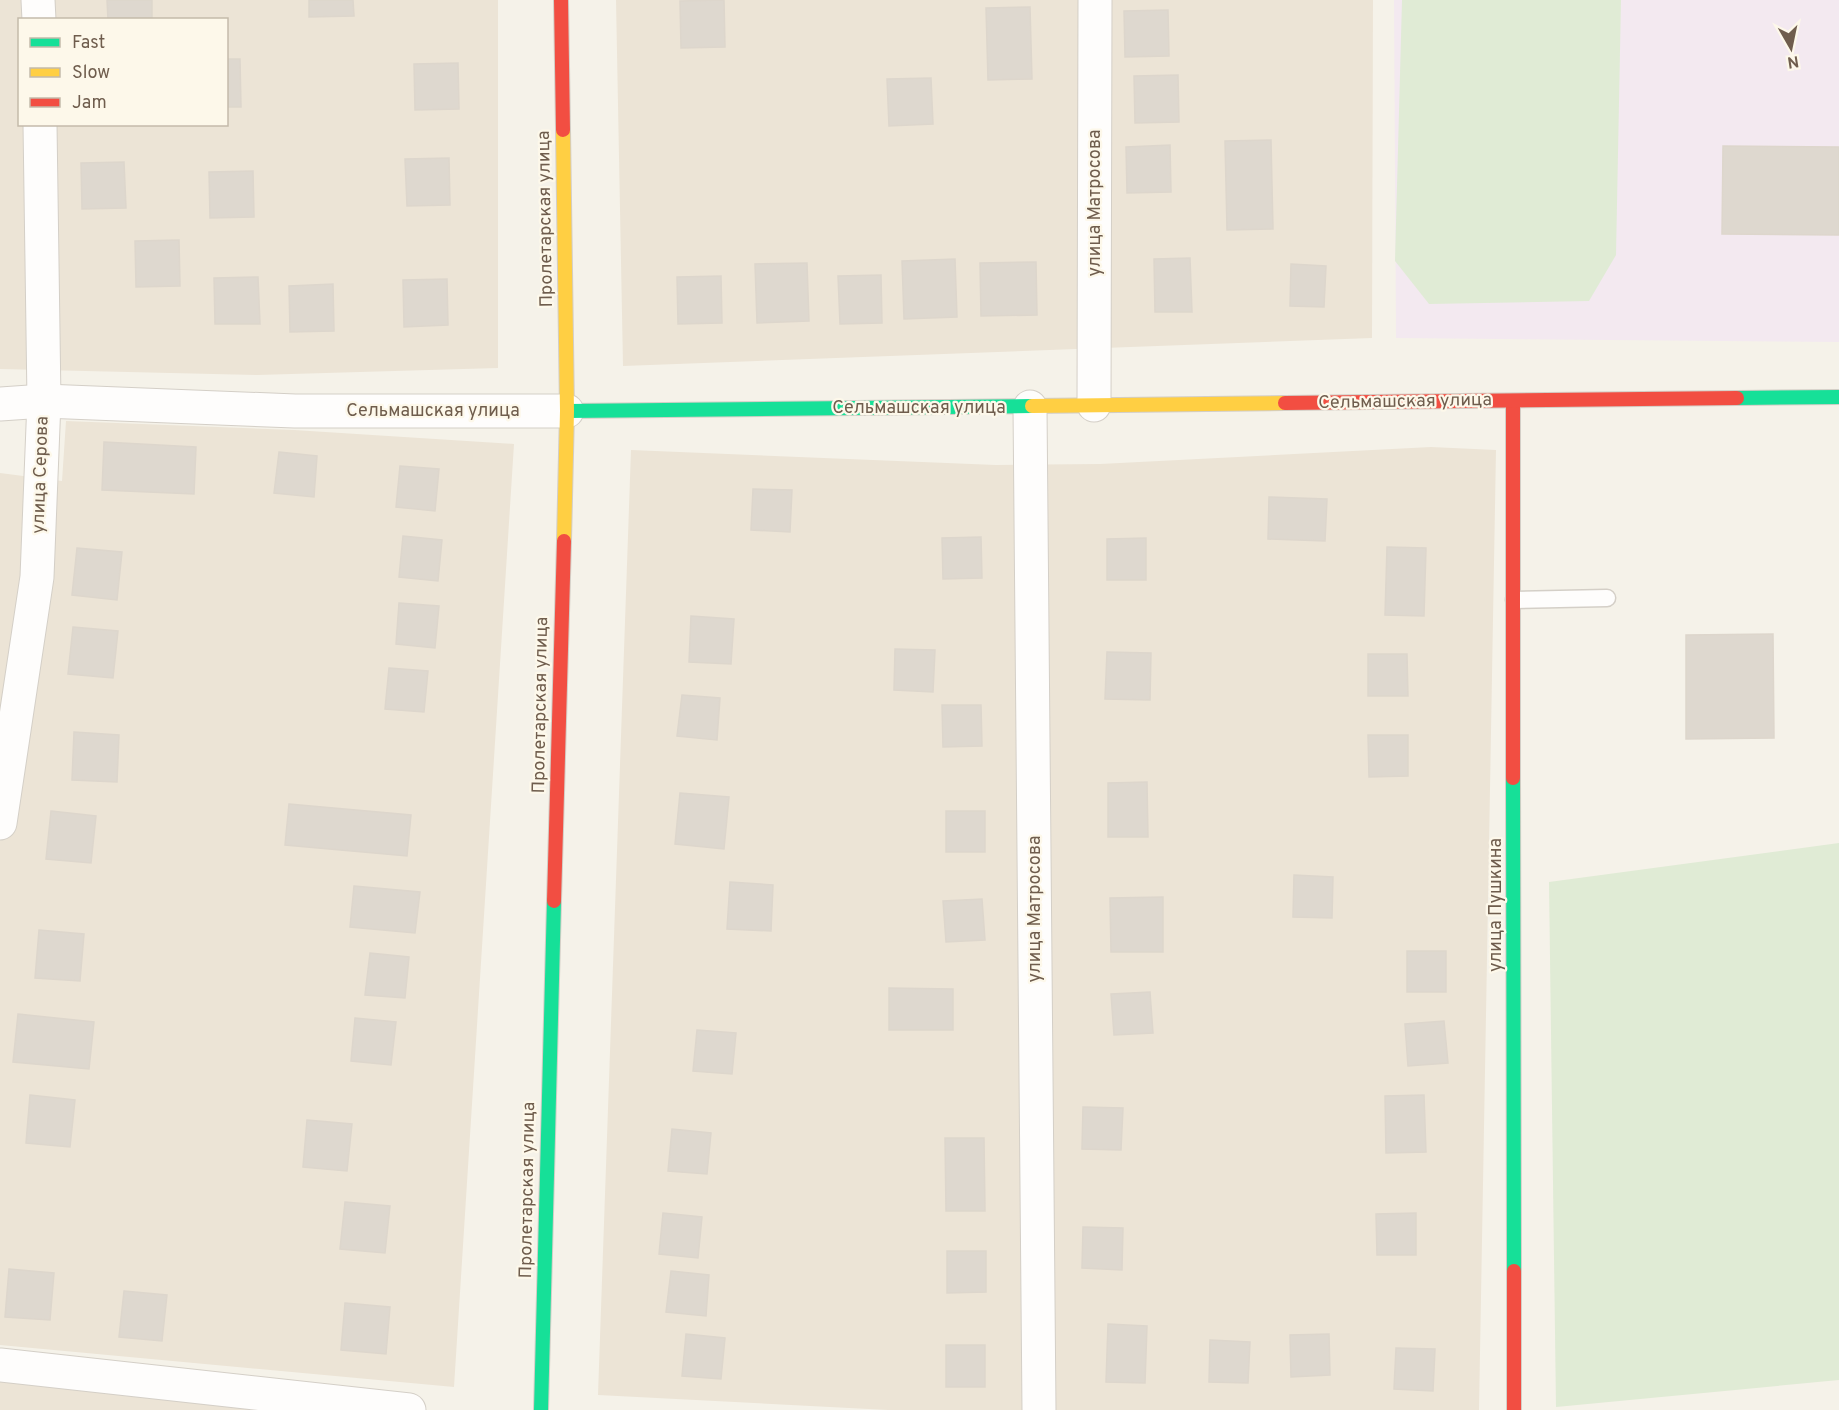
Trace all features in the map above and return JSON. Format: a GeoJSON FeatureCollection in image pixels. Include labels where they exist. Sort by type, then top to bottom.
{"type":"FeatureCollection","features":[{"type":"Feature","properties":{"kind":"main road","name":"Пролетарская улица"},"geometry":{"type":"LineString","coordinates":[[541,1410],[567,411],[561,0]]}},
{"type":"Feature","properties":{"kind":"main road","name":"Сельмашская улица"},"geometry":{"type":"LineString","coordinates":[[567,411],[1839,397]]}},
{"type":"Feature","properties":{"kind":"main road","name":"улица Пушкина"},"geometry":{"type":"LineString","coordinates":[[1514,401],[1514,1410]]}},
{"type":"Feature","properties":{"kind":"street"},"geometry":{"type":"LineString","coordinates":[[39,0],[39,18]]}},
{"type":"Feature","properties":{"kind":"street","name":"улица Матросова"},"geometry":{"type":"LineString","coordinates":[[1094,405],[1095,0]]}},
{"type":"Feature","properties":{"kind":"street","name":"улица Серова"},"geometry":{"type":"LineString","coordinates":[[1,809],[37,577],[44,401],[40,126]]}},
{"type":"Feature","properties":{"kind":"street","name":"Сельмашская улица"},"geometry":{"type":"LineString","coordinates":[[0,404],[44,401],[296,411],[567,411]]}},
{"type":"Feature","properties":{"kind":"street","name":"улица Матросова"},"geometry":{"type":"LineString","coordinates":[[1030,407],[1039,1410]]}},
{"type":"Feature","properties":{"kind":"street"},"geometry":{"type":"LineString","coordinates":[[0,1365],[409,1410]]}},
{"type":"Feature","properties":{"kind":"lane"},"geometry":{"type":"LineString","coordinates":[[1514,600],[1607,598]]}},
{"type":"Feature","properties":{"kind":"shaded area"},"geometry":{"type":"Polygon","coordinates":[[[0,0],[498,0],[498,368],[257,375],[0,369],[0,0]]]}},
{"type":"Feature","properties":{"kind":"shaded area"},"geometry":{"type":"Polygon","coordinates":[[[616,0],[1373,0],[1372,338],[623,366],[616,0]]]}},
{"type":"Feature","properties":{"kind":"shaded area"},"geometry":{"type":"Polygon","coordinates":[[[1394,0],[1839,0],[1839,342],[1396,338],[1394,0]]]}},
{"type":"Feature","properties":{"kind":"shaded area"},"geometry":{"type":"Polygon","coordinates":[[[66,421],[294,430],[514,444],[454,1387],[0,1345],[0,473],[62,481],[66,421]]]}},
{"type":"Feature","properties":{"kind":"shaded area"},"geometry":{"type":"Polygon","coordinates":[[[1431,447],[1496,450],[1479,1410],[888,1410],[598,1395],[631,450],[996,465],[1100,464],[1431,447]]]}},
{"type":"Feature","properties":{"kind":"shaded area"},"geometry":{"type":"Polygon","coordinates":[[[0,1381],[264,1410],[0,1410],[0,1381]]]}},
{"type":"Feature","properties":{"kind":"green space"},"geometry":{"type":"Polygon","coordinates":[[[1402,0],[1621,0],[1616,255],[1589,301],[1429,304],[1395,261],[1402,0]]]}},
{"type":"Feature","properties":{"kind":"green space"},"geometry":{"type":"Polygon","coordinates":[[[1839,843],[1839,1380],[1556,1407],[1549,882],[1839,843]]]}},
{"type":"Feature","properties":{"kind":"building"},"geometry":{"type":"Polygon","coordinates":[[[107,0],[152,0],[152,18],[108,18],[107,0]]]}},
{"type":"Feature","properties":{"kind":"building"},"geometry":{"type":"Polygon","coordinates":[[[309,0],[353,0],[354,16],[309,17],[309,0]]]}},
{"type":"Feature","properties":{"kind":"building"},"geometry":{"type":"Polygon","coordinates":[[[724,0],[725,47],[681,48],[680,1],[724,0]]]}},
{"type":"Feature","properties":{"kind":"building"},"geometry":{"type":"Polygon","coordinates":[[[1030,7],[1032,79],[988,80],[986,8],[1030,7]]]}},
{"type":"Feature","properties":{"kind":"building"},"geometry":{"type":"Polygon","coordinates":[[[1168,10],[1169,56],[1125,57],[1124,11],[1168,10]]]}},
{"type":"Feature","properties":{"kind":"building"},"geometry":{"type":"Polygon","coordinates":[[[228,59],[240,59],[241,107],[228,107],[228,59]]]}},
{"type":"Feature","properties":{"kind":"building"},"geometry":{"type":"Polygon","coordinates":[[[458,63],[459,109],[415,110],[414,64],[458,63]]]}},
{"type":"Feature","properties":{"kind":"building"},"geometry":{"type":"Polygon","coordinates":[[[1178,75],[1179,122],[1135,123],[1134,76],[1178,75]]]}},
{"type":"Feature","properties":{"kind":"building"},"geometry":{"type":"Polygon","coordinates":[[[931,78],[933,124],[889,126],[887,79],[931,78]]]}},
{"type":"Feature","properties":{"kind":"building"},"geometry":{"type":"Polygon","coordinates":[[[1271,140],[1273,229],[1227,230],[1225,141],[1271,140]]]}},
{"type":"Feature","properties":{"kind":"building"},"geometry":{"type":"Polygon","coordinates":[[[1170,145],[1171,192],[1127,193],[1126,147],[1170,145]]]}},
{"type":"Feature","properties":{"kind":"building"},"geometry":{"type":"Polygon","coordinates":[[[1723,146],[1839,147],[1839,235],[1722,234],[1723,146]]]}},
{"type":"Feature","properties":{"kind":"building"},"geometry":{"type":"Polygon","coordinates":[[[449,158],[450,205],[407,206],[405,159],[449,158]]]}},
{"type":"Feature","properties":{"kind":"building"},"geometry":{"type":"Polygon","coordinates":[[[124,162],[126,208],[82,209],[81,163],[124,162]]]}},
{"type":"Feature","properties":{"kind":"building"},"geometry":{"type":"Polygon","coordinates":[[[253,171],[254,217],[210,218],[209,172],[253,171]]]}},
{"type":"Feature","properties":{"kind":"building"},"geometry":{"type":"Polygon","coordinates":[[[179,240],[180,286],[136,287],[135,241],[179,240]]]}},
{"type":"Feature","properties":{"kind":"building"},"geometry":{"type":"Polygon","coordinates":[[[1190,258],[1192,312],[1155,312],[1154,259],[1190,258]]]}},
{"type":"Feature","properties":{"kind":"building"},"geometry":{"type":"Polygon","coordinates":[[[955,259],[957,317],[904,319],[902,261],[955,259]]]}},
{"type":"Feature","properties":{"kind":"building"},"geometry":{"type":"Polygon","coordinates":[[[1036,262],[1037,315],[981,316],[980,263],[1036,262]]]}},
{"type":"Feature","properties":{"kind":"building"},"geometry":{"type":"Polygon","coordinates":[[[807,263],[809,321],[757,323],[755,264],[807,263]]]}},
{"type":"Feature","properties":{"kind":"building"},"geometry":{"type":"Polygon","coordinates":[[[1291,264],[1326,266],[1324,307],[1290,306],[1291,264]]]}},
{"type":"Feature","properties":{"kind":"building"},"geometry":{"type":"Polygon","coordinates":[[[881,275],[882,323],[840,324],[838,276],[881,275]]]}},
{"type":"Feature","properties":{"kind":"building"},"geometry":{"type":"Polygon","coordinates":[[[721,276],[722,323],[678,324],[677,277],[721,276]]]}},
{"type":"Feature","properties":{"kind":"building"},"geometry":{"type":"Polygon","coordinates":[[[258,277],[260,324],[215,324],[214,278],[258,277]]]}},
{"type":"Feature","properties":{"kind":"building"},"geometry":{"type":"Polygon","coordinates":[[[447,279],[448,325],[404,327],[403,280],[447,279]]]}},
{"type":"Feature","properties":{"kind":"building"},"geometry":{"type":"Polygon","coordinates":[[[333,284],[334,331],[290,332],[289,286],[333,284]]]}},
{"type":"Feature","properties":{"kind":"building"},"geometry":{"type":"Polygon","coordinates":[[[104,442],[196,447],[194,494],[102,490],[104,442]]]}},
{"type":"Feature","properties":{"kind":"building"},"geometry":{"type":"Polygon","coordinates":[[[279,452],[317,456],[314,497],[274,493],[279,452]]]}},
{"type":"Feature","properties":{"kind":"building"},"geometry":{"type":"Polygon","coordinates":[[[400,466],[439,469],[435,511],[396,507],[400,466]]]}},
{"type":"Feature","properties":{"kind":"building"},"geometry":{"type":"Polygon","coordinates":[[[753,489],[792,490],[790,532],[751,530],[753,489]]]}},
{"type":"Feature","properties":{"kind":"building"},"geometry":{"type":"Polygon","coordinates":[[[1269,497],[1327,499],[1325,541],[1268,539],[1269,497]]]}},
{"type":"Feature","properties":{"kind":"building"},"geometry":{"type":"Polygon","coordinates":[[[403,536],[442,540],[438,581],[399,577],[403,536]]]}},
{"type":"Feature","properties":{"kind":"building"},"geometry":{"type":"Polygon","coordinates":[[[981,537],[982,578],[943,579],[942,538],[981,537]]]}},
{"type":"Feature","properties":{"kind":"building"},"geometry":{"type":"Polygon","coordinates":[[[1146,538],[1146,580],[1107,580],[1107,539],[1146,538]]]}},
{"type":"Feature","properties":{"kind":"building"},"geometry":{"type":"Polygon","coordinates":[[[1387,547],[1426,548],[1424,616],[1385,615],[1387,547]]]}},
{"type":"Feature","properties":{"kind":"building"},"geometry":{"type":"Polygon","coordinates":[[[77,548],[122,552],[117,600],[72,595],[77,548]]]}},
{"type":"Feature","properties":{"kind":"building"},"geometry":{"type":"Polygon","coordinates":[[[399,603],[439,606],[435,648],[396,644],[399,603]]]}},
{"type":"Feature","properties":{"kind":"building"},"geometry":{"type":"Polygon","coordinates":[[[691,616],[734,619],[731,664],[689,662],[691,616]]]}},
{"type":"Feature","properties":{"kind":"building"},"geometry":{"type":"Polygon","coordinates":[[[73,627],[118,631],[113,678],[68,674],[73,627]]]}},
{"type":"Feature","properties":{"kind":"building"},"geometry":{"type":"Polygon","coordinates":[[[1773,634],[1774,738],[1686,739],[1686,635],[1773,634]]]}},
{"type":"Feature","properties":{"kind":"building"},"geometry":{"type":"Polygon","coordinates":[[[895,649],[935,650],[933,692],[894,690],[895,649]]]}},
{"type":"Feature","properties":{"kind":"building"},"geometry":{"type":"Polygon","coordinates":[[[1107,652],[1151,653],[1150,700],[1105,699],[1107,652]]]}},
{"type":"Feature","properties":{"kind":"building"},"geometry":{"type":"Polygon","coordinates":[[[1368,654],[1407,654],[1408,696],[1368,696],[1368,654]]]}},
{"type":"Feature","properties":{"kind":"building"},"geometry":{"type":"Polygon","coordinates":[[[389,668],[428,671],[424,712],[385,709],[389,668]]]}},
{"type":"Feature","properties":{"kind":"building"},"geometry":{"type":"Polygon","coordinates":[[[682,695],[720,698],[717,740],[677,736],[682,695]]]}},
{"type":"Feature","properties":{"kind":"building"},"geometry":{"type":"Polygon","coordinates":[[[942,705],[981,705],[982,746],[943,747],[942,705]]]}},
{"type":"Feature","properties":{"kind":"building"},"geometry":{"type":"Polygon","coordinates":[[[74,732],[119,735],[117,782],[72,780],[74,732]]]}},
{"type":"Feature","properties":{"kind":"building"},"geometry":{"type":"Polygon","coordinates":[[[1368,735],[1408,735],[1408,776],[1369,777],[1368,735]]]}},
{"type":"Feature","properties":{"kind":"building"},"geometry":{"type":"Polygon","coordinates":[[[1147,782],[1148,837],[1108,837],[1108,783],[1147,782]]]}},
{"type":"Feature","properties":{"kind":"building"},"geometry":{"type":"Polygon","coordinates":[[[680,793],[729,797],[724,849],[675,844],[680,793]]]}},
{"type":"Feature","properties":{"kind":"building"},"geometry":{"type":"Polygon","coordinates":[[[289,804],[411,815],[407,856],[285,845],[289,804]]]}},
{"type":"Feature","properties":{"kind":"building"},"geometry":{"type":"Polygon","coordinates":[[[51,811],[96,816],[91,863],[46,859],[51,811]]]}},
{"type":"Feature","properties":{"kind":"building"},"geometry":{"type":"Polygon","coordinates":[[[946,811],[985,811],[985,852],[946,852],[946,811]]]}},
{"type":"Feature","properties":{"kind":"building"},"geometry":{"type":"Polygon","coordinates":[[[1294,875],[1333,877],[1332,918],[1293,917],[1294,875]]]}},
{"type":"Feature","properties":{"kind":"building"},"geometry":{"type":"Polygon","coordinates":[[[730,882],[773,885],[771,931],[727,929],[730,882]]]}},
{"type":"Feature","properties":{"kind":"building"},"geometry":{"type":"Polygon","coordinates":[[[354,886],[420,892],[415,933],[350,927],[354,886]]]}},
{"type":"Feature","properties":{"kind":"building"},"geometry":{"type":"Polygon","coordinates":[[[1163,897],[1163,952],[1111,952],[1110,898],[1163,897]]]}},
{"type":"Feature","properties":{"kind":"building"},"geometry":{"type":"Polygon","coordinates":[[[982,899],[985,940],[946,942],[943,901],[982,899]]]}},
{"type":"Feature","properties":{"kind":"building"},"geometry":{"type":"Polygon","coordinates":[[[39,930],[84,934],[80,981],[35,978],[39,930]]]}},
{"type":"Feature","properties":{"kind":"building"},"geometry":{"type":"Polygon","coordinates":[[[1407,951],[1446,951],[1446,992],[1407,992],[1407,951]]]}},
{"type":"Feature","properties":{"kind":"building"},"geometry":{"type":"Polygon","coordinates":[[[370,953],[409,957],[405,998],[365,995],[370,953]]]}},
{"type":"Feature","properties":{"kind":"building"},"geometry":{"type":"Polygon","coordinates":[[[889,988],[953,989],[953,1030],[889,1030],[889,988]]]}},
{"type":"Feature","properties":{"kind":"building"},"geometry":{"type":"Polygon","coordinates":[[[1150,992],[1153,1033],[1114,1035],[1111,994],[1150,992]]]}},
{"type":"Feature","properties":{"kind":"building"},"geometry":{"type":"Polygon","coordinates":[[[18,1014],[94,1022],[89,1069],[13,1062],[18,1014]]]}},
{"type":"Feature","properties":{"kind":"building"},"geometry":{"type":"Polygon","coordinates":[[[355,1018],[396,1022],[391,1065],[351,1061],[355,1018]]]}},
{"type":"Feature","properties":{"kind":"building"},"geometry":{"type":"Polygon","coordinates":[[[1444,1021],[1448,1063],[1408,1066],[1405,1024],[1444,1021]]]}},
{"type":"Feature","properties":{"kind":"building"},"geometry":{"type":"Polygon","coordinates":[[[697,1030],[736,1033],[732,1074],[693,1071],[697,1030]]]}},
{"type":"Feature","properties":{"kind":"building"},"geometry":{"type":"Polygon","coordinates":[[[30,1095],[75,1100],[70,1147],[26,1143],[30,1095]]]}},
{"type":"Feature","properties":{"kind":"building"},"geometry":{"type":"Polygon","coordinates":[[[1424,1095],[1426,1152],[1386,1153],[1385,1096],[1424,1095]]]}},
{"type":"Feature","properties":{"kind":"building"},"geometry":{"type":"Polygon","coordinates":[[[1083,1107],[1123,1108],[1121,1150],[1082,1149],[1083,1107]]]}},
{"type":"Feature","properties":{"kind":"building"},"geometry":{"type":"Polygon","coordinates":[[[307,1120],[352,1124],[347,1171],[303,1167],[307,1120]]]}},
{"type":"Feature","properties":{"kind":"building"},"geometry":{"type":"Polygon","coordinates":[[[672,1129],[711,1133],[707,1174],[668,1171],[672,1129]]]}},
{"type":"Feature","properties":{"kind":"building"},"geometry":{"type":"Polygon","coordinates":[[[945,1138],[984,1138],[985,1211],[946,1211],[945,1138]]]}},
{"type":"Feature","properties":{"kind":"building"},"geometry":{"type":"Polygon","coordinates":[[[345,1202],[390,1206],[385,1253],[340,1249],[345,1202]]]}},
{"type":"Feature","properties":{"kind":"building"},"geometry":{"type":"Polygon","coordinates":[[[663,1213],[702,1217],[698,1258],[659,1254],[663,1213]]]}},
{"type":"Feature","properties":{"kind":"building"},"geometry":{"type":"Polygon","coordinates":[[[1416,1213],[1416,1255],[1377,1255],[1376,1214],[1416,1213]]]}},
{"type":"Feature","properties":{"kind":"building"},"geometry":{"type":"Polygon","coordinates":[[[1083,1227],[1123,1228],[1122,1270],[1082,1268],[1083,1227]]]}},
{"type":"Feature","properties":{"kind":"building"},"geometry":{"type":"Polygon","coordinates":[[[947,1251],[986,1251],[986,1292],[947,1293],[947,1251]]]}},
{"type":"Feature","properties":{"kind":"building"},"geometry":{"type":"Polygon","coordinates":[[[9,1269],[54,1273],[50,1320],[5,1317],[9,1269]]]}},
{"type":"Feature","properties":{"kind":"building"},"geometry":{"type":"Polygon","coordinates":[[[671,1271],[709,1275],[706,1316],[666,1312],[671,1271]]]}},
{"type":"Feature","properties":{"kind":"building"},"geometry":{"type":"Polygon","coordinates":[[[124,1291],[167,1295],[162,1341],[119,1337],[124,1291]]]}},
{"type":"Feature","properties":{"kind":"building"},"geometry":{"type":"Polygon","coordinates":[[[345,1303],[390,1307],[386,1354],[341,1350],[345,1303]]]}},
{"type":"Feature","properties":{"kind":"building"},"geometry":{"type":"Polygon","coordinates":[[[1108,1324],[1147,1326],[1145,1383],[1106,1382],[1108,1324]]]}},
{"type":"Feature","properties":{"kind":"building"},"geometry":{"type":"Polygon","coordinates":[[[686,1334],[725,1338],[721,1379],[682,1376],[686,1334]]]}},
{"type":"Feature","properties":{"kind":"building"},"geometry":{"type":"Polygon","coordinates":[[[1329,1334],[1330,1375],[1291,1377],[1290,1335],[1329,1334]]]}},
{"type":"Feature","properties":{"kind":"building"},"geometry":{"type":"Polygon","coordinates":[[[1210,1340],[1250,1342],[1248,1383],[1209,1382],[1210,1340]]]}},
{"type":"Feature","properties":{"kind":"building"},"geometry":{"type":"Polygon","coordinates":[[[946,1345],[985,1345],[985,1387],[946,1387],[946,1345]]]}},
{"type":"Feature","properties":{"kind":"building"},"geometry":{"type":"Polygon","coordinates":[[[1396,1348],[1435,1349],[1433,1391],[1394,1389],[1396,1348]]]}},
{"type":"Feature","properties":{"kind":"traffic: fast"},"geometry":{"type":"LineString","coordinates":[[1737,398],[1839,397]]}},
{"type":"Feature","properties":{"kind":"traffic: fast"},"geometry":{"type":"LineString","coordinates":[[567,411],[1032,406]]}},
{"type":"Feature","properties":{"kind":"traffic: fast"},"geometry":{"type":"LineString","coordinates":[[1513,778],[1514,1271]]}},
{"type":"Feature","properties":{"kind":"traffic: fast"},"geometry":{"type":"LineString","coordinates":[[541,1410],[554,901]]}},
{"type":"Feature","properties":{"kind":"traffic: slow"},"geometry":{"type":"LineString","coordinates":[[563,130],[567,411],[564,541]]}},
{"type":"Feature","properties":{"kind":"traffic: slow"},"geometry":{"type":"LineString","coordinates":[[1032,406],[1285,403]]}},
{"type":"Feature","properties":{"kind":"traffic: jam"},"geometry":{"type":"LineString","coordinates":[[561,0],[563,130]]}},
{"type":"Feature","properties":{"kind":"traffic: jam"},"geometry":{"type":"LineString","coordinates":[[1285,403],[1737,398]]}},
{"type":"Feature","properties":{"kind":"traffic: jam"},"geometry":{"type":"LineString","coordinates":[[1513,401],[1513,778]]}},
{"type":"Feature","properties":{"kind":"traffic: jam"},"geometry":{"type":"LineString","coordinates":[[554,901],[564,541]]}},
{"type":"Feature","properties":{"kind":"traffic: jam"},"geometry":{"type":"LineString","coordinates":[[1514,1271],[1514,1410]]}}]}
